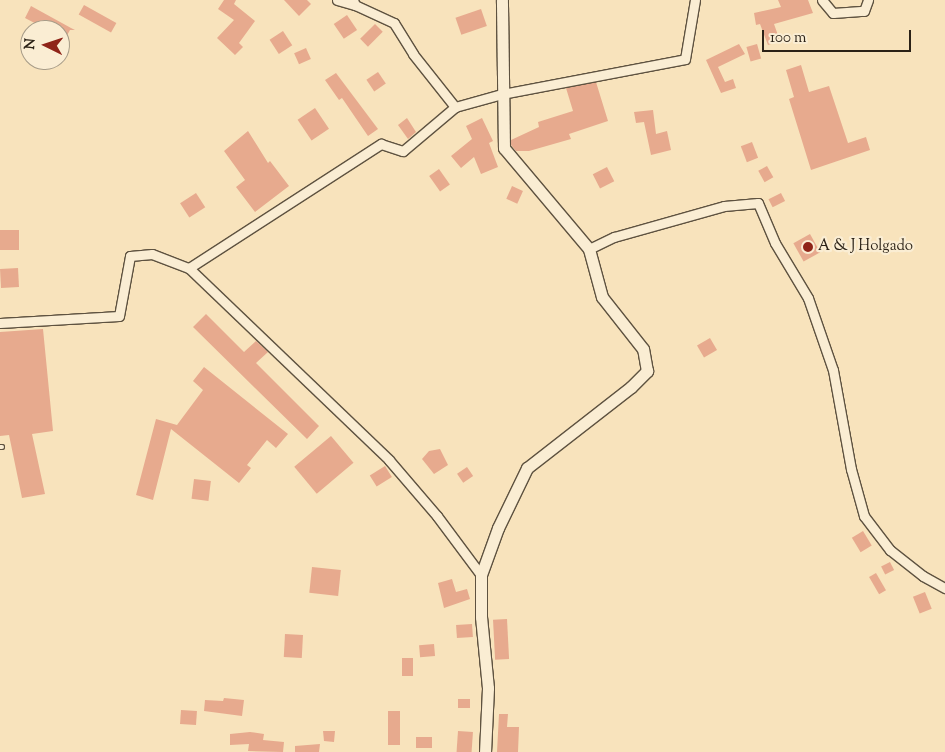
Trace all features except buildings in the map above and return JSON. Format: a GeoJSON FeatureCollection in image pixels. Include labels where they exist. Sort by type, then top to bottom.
{"type":"FeatureCollection","features":[{"type":"Feature","properties":{"kind":"street"},"geometry":{"type":"LineString","coordinates":[[337,0],[354,3],[394,23],[413,54],[455,107]]}},
{"type":"Feature","properties":{"kind":"street"},"geometry":{"type":"LineString","coordinates":[[485,752],[488,688],[481,617],[481,575],[498,528],[527,468],[631,387],[646,371],[643,349],[602,297],[589,249],[504,148],[502,0]]}},
{"type":"Feature","properties":{"kind":"street"},"geometry":{"type":"LineString","coordinates":[[189,268],[381,144],[403,151],[455,107],[502,94],[685,60],[695,0]]}},
{"type":"Feature","properties":{"kind":"street"},"geometry":{"type":"LineString","coordinates":[[822,0],[833,13],[864,11],[868,0]]}},
{"type":"Feature","properties":{"kind":"street"},"geometry":{"type":"LineString","coordinates":[[589,249],[614,236],[724,206],[758,202],[775,243],[808,298],[833,370],[851,469],[864,516],[890,550],[923,576],[945,588]]}},
{"type":"Feature","properties":{"kind":"street"},"geometry":{"type":"LineString","coordinates":[[0,322],[119,316],[130,256],[152,254],[189,268],[389,460],[437,516],[481,575]]}},
{"type":"Feature","properties":{"kind":"place","name":"A & J Holgado"},"geometry":{"type":"Point","coordinates":[808,247]}}]}
